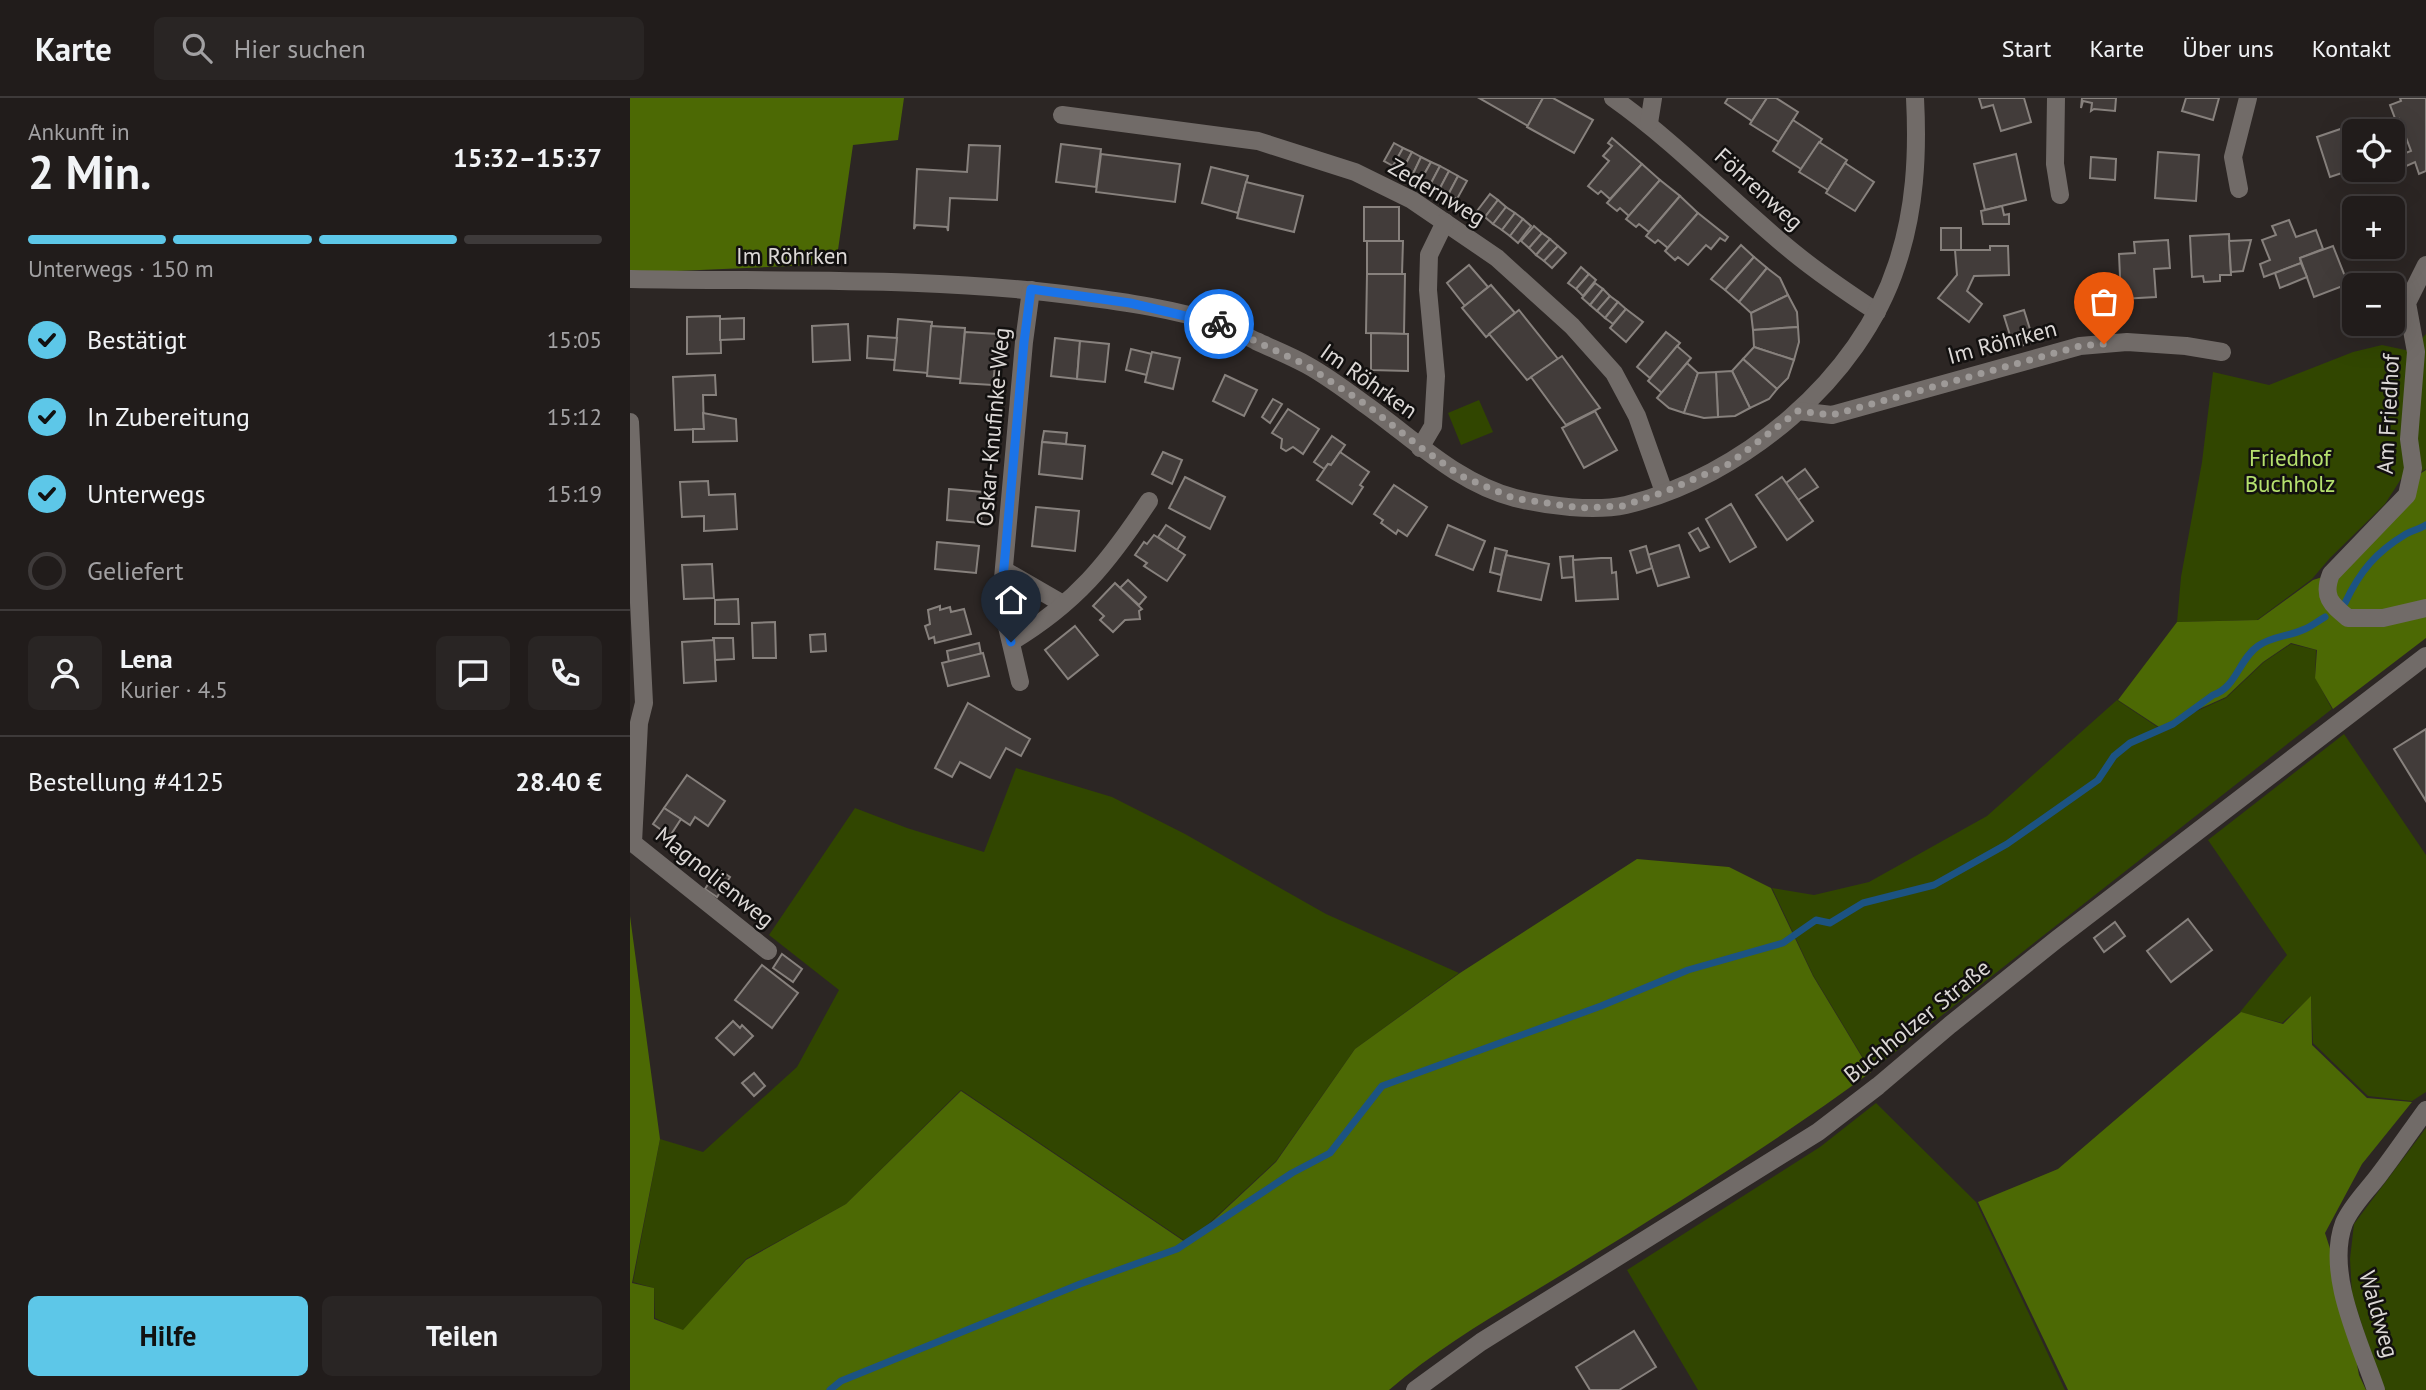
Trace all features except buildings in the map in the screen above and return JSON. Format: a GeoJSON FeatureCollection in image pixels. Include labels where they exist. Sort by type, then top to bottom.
{"type":"FeatureCollection","features":[{"type":"Feature","properties":{"kind":"street","name":"Föhrenweg"},"geometry":{"type":"LineString","coordinates":[[1613,98],[1649,124],[1793,252],[1838,287],[1877,312]]}},
{"type":"Feature","properties":{"kind":"street"},"geometry":{"type":"LineString","coordinates":[[1649,124],[1653,98]]}},
{"type":"Feature","properties":{"kind":"street","name":"Im Röhrken"},"geometry":{"type":"LineString","coordinates":[[630,279],[877,281],[1031,289],[1130,303],[1221,324],[1306,365],[1368,406],[1461,476],[1513,498],[1580,508],[1623,506],[1729,464],[1798,411],[1840,368],[1877,312],[1897,265],[1912,208],[1917,150],[1915,98]]}},
{"type":"Feature","properties":{"kind":"street"},"geometry":{"type":"LineString","coordinates":[[2056,98],[2055,164],[2060,195]]}},
{"type":"Feature","properties":{"kind":"street"},"geometry":{"type":"LineString","coordinates":[[2239,189],[2233,157],[2248,98]]}},
{"type":"Feature","properties":{"kind":"street","name":"Zedernweg"},"geometry":{"type":"LineString","coordinates":[[1062,115],[1258,141],[1355,172],[1412,200],[1497,258],[1572,326],[1614,373],[1637,416],[1664,492]]}},
{"type":"Feature","properties":{"kind":"street"},"geometry":{"type":"LineString","coordinates":[[1420,447],[1433,426],[1436,376],[1428,290],[1429,256],[1445,222]]}},
{"type":"Feature","properties":{"kind":"street","name":"Am Friedhof"},"geometry":{"type":"LineString","coordinates":[[2426,265],[2407,303],[2416,352],[2409,439],[2413,468],[2407,495],[2331,574],[2326,587],[2331,603],[2348,618],[2383,618],[2426,608]]}},
{"type":"Feature","properties":{"kind":"street","name":"Oskar-Knufinke-Weg"},"geometry":{"type":"LineString","coordinates":[[1020,682],[1001,601],[1031,289]]}},
{"type":"Feature","properties":{"kind":"street","name":"Im Röhrken"},"geometry":{"type":"LineString","coordinates":[[1798,411],[1832,415],[2080,346],[2127,342],[2186,346],[2222,352]]}},
{"type":"Feature","properties":{"kind":"street","name":"Magnolienweg"},"geometry":{"type":"LineString","coordinates":[[630,422],[644,703],[639,723],[633,843],[768,951]]}},
{"type":"Feature","properties":{"kind":"street"},"geometry":{"type":"LineString","coordinates":[[1011,642],[1041,624],[1088,584],[1117,549],[1149,501]]}},
{"type":"Feature","properties":{"kind":"street"},"geometry":{"type":"LineString","coordinates":[[1004,570],[1063,604]]}},
{"type":"Feature","properties":{"kind":"street","name":"Buchholzer Straße"},"geometry":{"type":"LineString","coordinates":[[1415,1390],[1481,1342],[1818,1132],[2056,940],[2426,656]]}},
{"type":"Feature","properties":{"kind":"street","name":"Waldweg"},"geometry":{"type":"LineString","coordinates":[[2376,1390],[2343,1289],[2340,1242],[2344,1223],[2358,1200],[2426,1110]]}},
{"type":"Feature","properties":{"kind":"green space"},"geometry":{"type":"Polygon","coordinates":[[[630,98],[904,98],[898,140],[853,145],[836,264],[630,273],[630,98]]]}},
{"type":"Feature","properties":{"kind":"green space","name":"Friedhof Buchholz"},"geometry":{"type":"Polygon","coordinates":[[[2426,334],[2426,469],[2401,479],[2385,504],[2312,579],[2257,620],[2177,622],[2181,577],[2202,462],[2213,372],[2269,385],[2353,352],[2382,345],[2410,351],[2426,334]]]}},
{"type":"Feature","properties":{"kind":"green space"},"geometry":{"type":"Polygon","coordinates":[[[1479,400],[1493,432],[1461,445],[1448,413],[1479,400]]]}},
{"type":"Feature","properties":{"kind":"green space"},"geometry":{"type":"Polygon","coordinates":[[[2426,470],[2426,638],[2333,709],[2315,678],[2317,650],[2291,643],[2263,662],[2226,697],[2159,727],[2118,700],[2177,622],[2258,620],[2313,580],[2338,572],[2415,477],[2426,470]]]}},
{"type":"Feature","properties":{"kind":"green space"},"geometry":{"type":"Polygon","coordinates":[[[2291,644],[2316,650],[2315,677],[2332,709],[1871,1071],[1813,975],[1772,888],[1814,895],[1869,882],[1987,816],[2117,700],[2159,728],[2226,698],[2264,662],[2291,644]]]}},
{"type":"Feature","properties":{"kind":"green space"},"geometry":{"type":"Polygon","coordinates":[[[2344,734],[2426,855],[2426,1092],[2412,1101],[2368,1096],[2313,1043],[2311,997],[2282,1023],[2240,1012],[2287,955],[2208,840],[2344,734]]]}},
{"type":"Feature","properties":{"kind":"green space"},"geometry":{"type":"Polygon","coordinates":[[[1016,768],[1112,797],[1185,834],[1326,914],[1459,973],[1355,1049],[1276,1161],[1188,1243],[961,1090],[846,1204],[746,1259],[683,1331],[655,1318],[654,1288],[633,1282],[660,1139],[703,1152],[797,1067],[839,990],[769,935],[855,808],[907,828],[984,852],[1016,768]]]}},
{"type":"Feature","properties":{"kind":"green space"},"geometry":{"type":"Polygon","coordinates":[[[1637,859],[1729,867],[1771,888],[1813,976],[1871,1072],[1725,1172],[1457,1340],[1389,1390],[630,1390],[630,916],[660,1139],[632,1283],[654,1288],[654,1319],[683,1330],[746,1260],[846,1204],[961,1091],[1188,1244],[1276,1162],[1355,1049],[1460,973],[1637,859]]]}},
{"type":"Feature","properties":{"kind":"green space"},"geometry":{"type":"Polygon","coordinates":[[[2311,996],[2312,1045],[2367,1098],[2412,1102],[2362,1164],[2325,1233],[2343,1289],[2359,1375],[2366,1390],[2068,1390],[1978,1202],[2058,1169],[2241,1012],[2283,1024],[2311,996]]]}},
{"type":"Feature","properties":{"kind":"green space"},"geometry":{"type":"Polygon","coordinates":[[[1876,1103],[1976,1202],[2065,1390],[1698,1390],[1627,1270],[1820,1147],[1876,1103]]]}},
{"type":"Feature","properties":{"kind":"green space"},"geometry":{"type":"Polygon","coordinates":[[[2426,1128],[2426,1390],[2383,1390],[2352,1294],[2350,1259],[2354,1224],[2426,1128]]]}},
{"type":"Feature","properties":{"kind":"waterway"},"geometry":{"type":"LineString","coordinates":[[2345,603],[2357,581],[2377,555],[2406,534],[2426,525]]}},
{"type":"Feature","properties":{"kind":"waterway"},"geometry":{"type":"LineString","coordinates":[[830,1390],[841,1381],[1080,1284],[1177,1249],[1292,1173],[1330,1153],[1382,1086],[1601,1006],[1688,970],[1783,943],[1816,920],[1830,923],[1863,903],[1934,885],[2007,844],[2098,780],[2114,756],[2130,743],[2173,724],[2221,691],[2258,646],[2305,629],[2325,617]]}},
{"type":"Feature","properties":{"kind":"way so far"},"geometry":{"type":"LineString","coordinates":[[1219,324],[1306,365],[1368,406],[1461,476],[1513,498],[1580,508],[1623,506],[1729,464],[1798,411],[1832,415],[2080,346],[2104,344]]}},
{"type":"Feature","properties":{"kind":"route"},"geometry":{"type":"LineString","coordinates":[[1011,642],[1001,601],[1031,289],[1130,303],[1219,324]]}}]}
